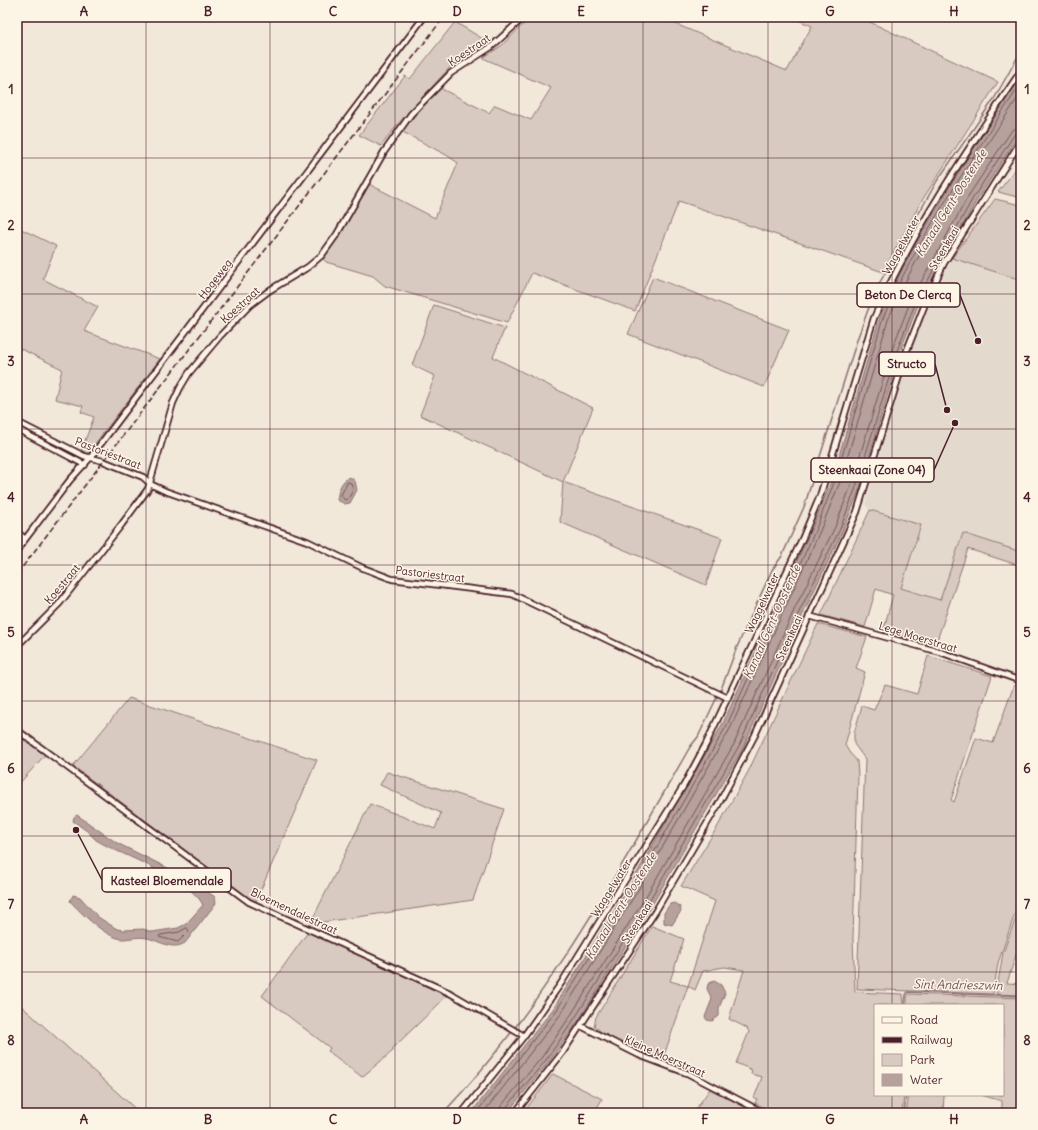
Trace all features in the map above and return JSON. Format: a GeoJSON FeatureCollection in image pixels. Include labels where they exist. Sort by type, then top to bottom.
{"type":"FeatureCollection","features":[{"type":"Feature","properties":{"kind":"street","name":"Hogeweg"},"geometry":{"type":"LineString","coordinates":[[17,550],[70,480],[85,465],[424,17]]}},
{"type":"Feature","properties":{"kind":"street","name":"Koestraat"},"geometry":{"type":"LineString","coordinates":[[17,646],[59,604],[148,489],[149,481],[158,458],[176,395],[189,373],[227,328],[253,302],[308,267],[322,255],[337,234],[384,152],[411,114],[451,73],[491,47],[524,17]]}},
{"type":"Feature","properties":{"kind":"street","name":"Waggelwater"},"geometry":{"type":"LineString","coordinates":[[462,1113],[524,1036],[562,982],[668,811],[706,744],[803,537],[820,496],[874,318],[885,292],[930,211],[970,146],[1021,71]]}},
{"type":"Feature","properties":{"kind":"street","name":"Steenkaai"},"geometry":{"type":"LineString","coordinates":[[515,1113],[559,1057],[581,1026],[655,912],[718,805],[755,734],[857,512],[907,350],[925,304],[944,263],[1021,141]]}},
{"type":"Feature","properties":{"kind":"street","name":"Pastoriestraat"},"geometry":{"type":"LineString","coordinates":[[17,422],[90,458],[110,463],[143,477],[164,491],[307,541],[382,576],[410,582],[512,594],[728,698]]}},
{"type":"Feature","properties":{"kind":"street","name":"Pastoriestraat"},"geometry":{"type":"LineString","coordinates":[[17,429],[85,465]]}},
{"type":"Feature","properties":{"kind":"street"},"geometry":{"type":"LineString","coordinates":[[33,437],[36,431]]}},
{"type":"Feature","properties":{"kind":"street","name":"Pastoriestraat"},"geometry":{"type":"LineString","coordinates":[[58,450],[61,444]]}},
{"type":"Feature","properties":{"kind":"street"},"geometry":{"type":"LineString","coordinates":[[17,532],[25,539]]}},
{"type":"Feature","properties":{"kind":"street","name":"Lege Moerstraat"},"geometry":{"type":"LineString","coordinates":[[809,616],[940,652],[1021,681]]}},
{"type":"Feature","properties":{"kind":"street","name":"Bloemendalestraat"},"geometry":{"type":"LineString","coordinates":[[17,730],[249,902],[450,993],[524,1036]]}},
{"type":"Feature","properties":{"kind":"street","name":"Kleine Moerstraat"},"geometry":{"type":"LineString","coordinates":[[581,1026],[639,1055],[689,1074],[764,1113]]}},
{"type":"Feature","properties":{"kind":"shaded area"},"geometry":{"type":"Polygon","coordinates":[[[952,258],[1021,280],[1021,552],[963,533],[940,600],[901,588],[921,525],[870,510],[865,505],[913,341],[952,258]]]}},
{"type":"Feature","properties":{"kind":"green space"},"geometry":{"type":"Polygon","coordinates":[[[531,17],[659,17],[787,71],[812,26],[791,17],[859,17],[998,82],[921,202],[883,272],[679,201],[635,311],[532,273],[507,323],[385,286],[373,276],[326,262],[323,259],[339,237],[367,183],[435,218],[458,163],[448,156],[401,131],[440,88],[489,113],[495,105],[531,120],[551,88],[483,58],[501,46],[531,17]]]}},
{"type":"Feature","properties":{"kind":"green space"},"geometry":{"type":"Polygon","coordinates":[[[455,22],[488,42],[453,64],[398,124],[381,146],[359,135],[405,76],[410,79],[455,22]]]}},
{"type":"Feature","properties":{"kind":"green space"},"geometry":{"type":"Polygon","coordinates":[[[1021,162],[1021,198],[998,192],[1021,162]]]}},
{"type":"Feature","properties":{"kind":"green space"},"geometry":{"type":"Polygon","coordinates":[[[995,199],[1021,205],[1021,280],[952,258],[995,199]]]}},
{"type":"Feature","properties":{"kind":"green space"},"geometry":{"type":"Polygon","coordinates":[[[17,227],[56,246],[43,279],[98,307],[84,331],[160,359],[87,454],[81,451],[94,417],[81,412],[83,406],[55,399],[62,369],[17,347],[17,227]]]}},
{"type":"Feature","properties":{"kind":"green space"},"geometry":{"type":"Polygon","coordinates":[[[653,277],[789,330],[764,387],[628,334],[653,277]]]}},
{"type":"Feature","properties":{"kind":"green space"},"geometry":{"type":"Polygon","coordinates":[[[434,305],[505,328],[493,357],[593,408],[563,482],[420,415],[435,376],[412,365],[434,305]]]}},
{"type":"Feature","properties":{"kind":"green space"},"geometry":{"type":"Polygon","coordinates":[[[64,448],[83,459],[81,460],[64,451],[64,448]]]}},
{"type":"Feature","properties":{"kind":"green space"},"geometry":{"type":"Polygon","coordinates":[[[563,482],[722,538],[706,585],[560,522],[563,482]]]}},
{"type":"Feature","properties":{"kind":"green space"},"geometry":{"type":"Polygon","coordinates":[[[870,510],[921,525],[901,588],[940,600],[963,533],[1021,552],[1021,566],[968,549],[935,646],[883,632],[893,595],[876,589],[865,627],[821,615],[870,510]]]}},
{"type":"Feature","properties":{"kind":"green space"},"geometry":{"type":"Polygon","coordinates":[[[818,624],[867,637],[856,668],[865,672],[845,745],[857,761],[858,776],[853,938],[855,992],[903,994],[904,1004],[874,1004],[874,1096],[904,1096],[902,1113],[775,1113],[755,1103],[757,1099],[754,1098],[762,1077],[751,1074],[752,1070],[736,1063],[749,1032],[747,1028],[729,1019],[744,970],[724,967],[703,971],[695,990],[688,986],[715,901],[681,886],[718,826],[748,772],[818,624]]]}},
{"type":"Feature","properties":{"kind":"green space"},"geometry":{"type":"Polygon","coordinates":[[[928,656],[992,676],[951,800],[954,802],[976,738],[993,743],[1014,685],[1021,687],[1021,896],[998,963],[993,994],[857,989],[865,759],[854,744],[854,733],[862,706],[874,710],[885,685],[917,694],[928,656]]]}},
{"type":"Feature","properties":{"kind":"green space"},"geometry":{"type":"Polygon","coordinates":[[[129,698],[317,760],[256,901],[250,899],[73,766],[129,698]]]}},
{"type":"Feature","properties":{"kind":"green space"},"geometry":{"type":"Polygon","coordinates":[[[17,735],[45,755],[17,786],[17,735]]]}},
{"type":"Feature","properties":{"kind":"green space"},"geometry":{"type":"Polygon","coordinates":[[[387,772],[504,809],[473,900],[310,924],[370,804],[435,829],[441,813],[380,785],[387,772]]]}},
{"type":"Feature","properties":{"kind":"green space"},"geometry":{"type":"Polygon","coordinates":[[[1021,904],[1021,940],[1007,983],[1021,984],[1021,995],[996,994],[1003,953],[1021,904]]]}},
{"type":"Feature","properties":{"kind":"green space"},"geometry":{"type":"Polygon","coordinates":[[[652,926],[684,939],[670,981],[688,986],[662,1061],[609,1037],[594,1026],[596,1017],[652,926]]]}},
{"type":"Feature","properties":{"kind":"green space"},"geometry":{"type":"Polygon","coordinates":[[[308,932],[447,996],[392,1049],[394,1050],[362,1077],[328,1051],[330,1048],[262,996],[308,932]]]}},
{"type":"Feature","properties":{"kind":"green space"},"geometry":{"type":"Polygon","coordinates":[[[909,994],[1021,998],[1021,1113],[1002,1113],[1002,1101],[984,1096],[1004,1096],[1004,1004],[907,1004],[907,997],[909,994]]]}},
{"type":"Feature","properties":{"kind":"green space"},"geometry":{"type":"Polygon","coordinates":[[[17,1002],[140,1113],[17,1113],[17,1002]]]}},
{"type":"Feature","properties":{"kind":"green space"},"geometry":{"type":"Polygon","coordinates":[[[553,1074],[602,1099],[594,1113],[523,1113],[553,1074]]]}},
{"type":"Feature","properties":{"kind":"green space"},"geometry":{"type":"Polygon","coordinates":[[[710,1089],[712,1090],[757,1113],[693,1113],[710,1089]]]}},
{"type":"Feature","properties":{"kind":"green space"},"geometry":{"type":"Polygon","coordinates":[[[909,1096],[944,1096],[943,1113],[906,1113],[909,1096]]]}},
{"type":"Feature","properties":{"kind":"water","name":"Kanaal Gent-Oostende"},"geometry":{"type":"Polygon","coordinates":[[[1021,77],[1021,132],[977,200],[918,305],[901,349],[859,491],[843,530],[804,612],[743,748],[653,903],[577,1023],[549,1062],[507,1113],[471,1113],[553,1009],[630,885],[723,723],[812,528],[832,479],[880,317],[887,301],[928,223],[1021,77]]]}},
{"type":"Feature","properties":{"kind":"water"},"geometry":{"type":"Polygon","coordinates":[[[350,477],[355,481],[357,490],[350,503],[345,504],[337,500],[337,497],[342,483],[350,477]]]}},
{"type":"Feature","properties":{"kind":"water"},"geometry":{"type":"Polygon","coordinates":[[[77,815],[117,843],[188,878],[215,897],[216,903],[185,943],[171,946],[144,937],[122,939],[115,937],[94,924],[70,901],[73,895],[80,897],[98,917],[117,929],[143,929],[152,932],[178,928],[186,924],[203,905],[196,895],[170,877],[96,840],[87,831],[73,821],[74,817],[77,815]]]}},
{"type":"Feature","properties":{"kind":"water"},"geometry":{"type":"Polygon","coordinates":[[[675,903],[680,907],[681,911],[672,925],[664,923],[664,913],[670,904],[675,903]]]}},
{"type":"Feature","properties":{"kind":"water"},"geometry":{"type":"Polygon","coordinates":[[[714,981],[721,985],[725,993],[719,1008],[719,1016],[712,1021],[707,1020],[705,1017],[712,999],[707,989],[708,984],[714,981]]]}},
{"type":"Feature","properties":{"kind":"waterway"},"geometry":{"type":"LineString","coordinates":[[720,692],[737,647],[772,570],[782,556],[804,507],[858,337],[875,291],[937,181],[994,99],[1021,51]]}},
{"type":"Feature","properties":{"kind":"waterway"},"geometry":{"type":"LineString","coordinates":[[443,1113],[480,1072],[547,984],[607,890],[690,747],[698,737],[718,695]]}},
{"type":"Feature","properties":{"kind":"waterway"},"geometry":{"type":"LineString","coordinates":[[295,919],[351,946]]}},
{"type":"Feature","properties":{"kind":"waterway"},"geometry":{"type":"LineString","coordinates":[[282,920],[299,927]]}},
{"type":"Feature","properties":{"kind":"waterway"},"geometry":{"type":"LineString","coordinates":[[370,959],[457,1000],[500,1025]]}},
{"type":"Feature","properties":{"kind":"waterway"},"geometry":{"type":"LineString","coordinates":[[453,992],[503,1021]]}},
{"type":"Feature","properties":{"kind":"waterway","name":"Sint Andrieszwin"},"geometry":{"type":"LineString","coordinates":[[905,1004],[906,995],[908,992],[1021,996]]}},
{"type":"Feature","properties":{"kind":"waterway","name":"Sint Andrieszwin"},"geometry":{"type":"LineString","coordinates":[[904,1113],[906,1096]]}},
{"type":"Feature","properties":{"kind":"railway"},"geometry":{"type":"LineString","coordinates":[[17,574],[444,17]]}},
{"type":"Feature","properties":{"kind":"place","name":"Beton De Clercq"},"geometry":{"type":"Point","coordinates":[978,341]}},
{"type":"Feature","properties":{"kind":"place","name":"Structo"},"geometry":{"type":"Point","coordinates":[947,410]}},
{"type":"Feature","properties":{"kind":"place","name":"Steenkaai (Zone 04)"},"geometry":{"type":"Point","coordinates":[955,423]}},
{"type":"Feature","properties":{"kind":"place","name":"Kasteel Bloemendale"},"geometry":{"type":"Point","coordinates":[76,830]}}]}
